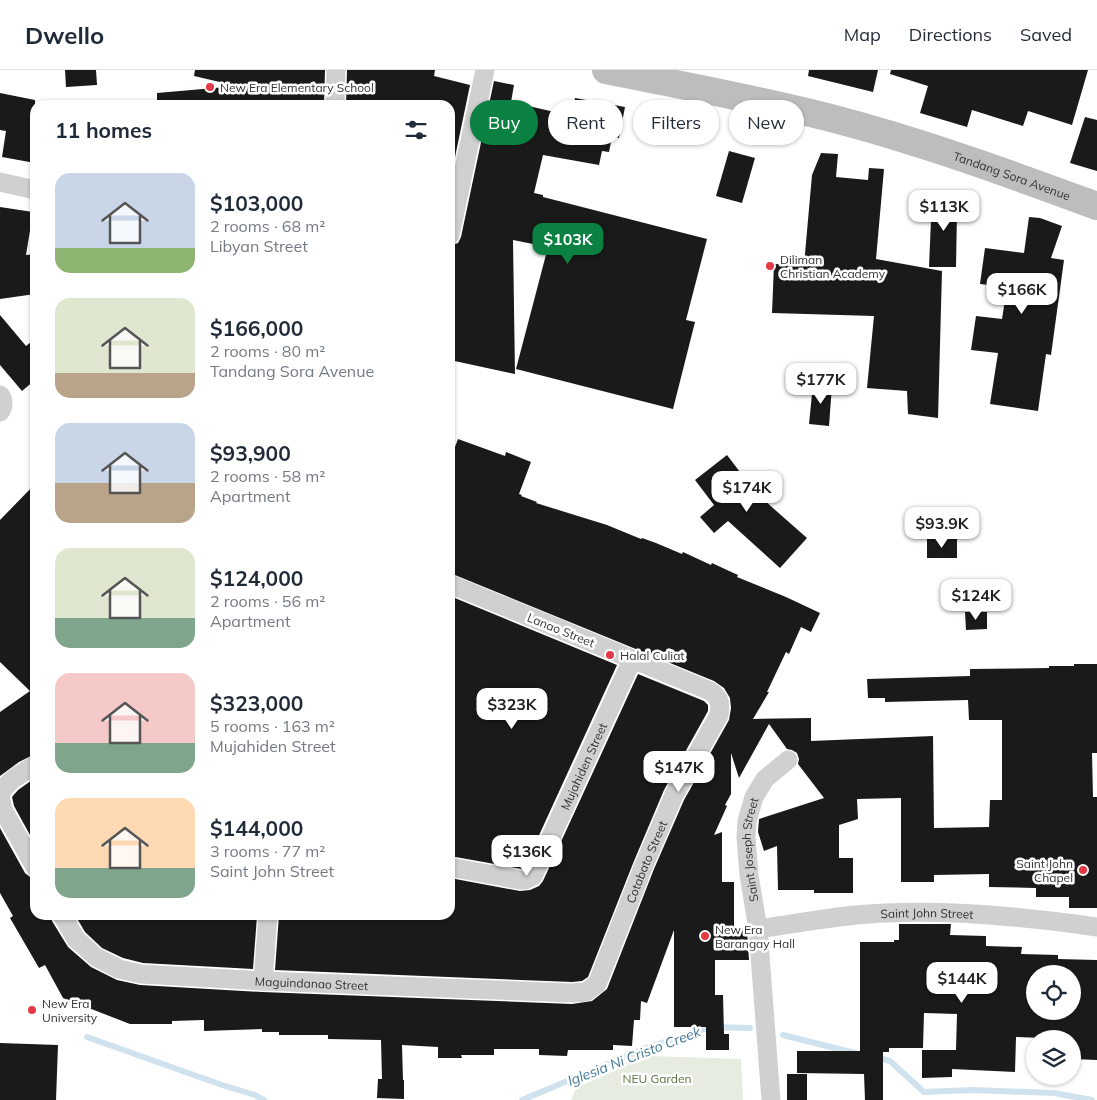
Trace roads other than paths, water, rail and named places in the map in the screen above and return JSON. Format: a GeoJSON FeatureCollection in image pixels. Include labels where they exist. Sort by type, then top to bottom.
{"type":"FeatureCollection","features":[{"type":"Feature","properties":{"kind":"main road","name":"Tandang Sora Avenue"},"geometry":{"type":"LineString","coordinates":[[606,70],[792,108],[843,121],[983,166],[1097,206]]}},
{"type":"Feature","properties":{"kind":"street"},"geometry":{"type":"LineString","coordinates":[[335,100],[336,70]]}},
{"type":"Feature","properties":{"kind":"street"},"geometry":{"type":"LineString","coordinates":[[455,211],[485,70]]}},
{"type":"Feature","properties":{"kind":"street"},"geometry":{"type":"LineString","coordinates":[[0,182],[30,189]]}},
{"type":"Feature","properties":{"kind":"street"},"geometry":{"type":"LineString","coordinates":[[0,395],[3,400],[0,412]]}},
{"type":"Feature","properties":{"kind":"street","name":"Lanao Street"},"geometry":{"type":"LineString","coordinates":[[455,586],[710,691],[718,697],[721,704]]}},
{"type":"Feature","properties":{"kind":"street","name":"Mujahiden Street"},"geometry":{"type":"LineString","coordinates":[[455,868],[520,880],[533,876],[632,660]]}},
{"type":"Feature","properties":{"kind":"street","name":"Cotabato Street"},"geometry":{"type":"LineString","coordinates":[[586,992],[597,984],[674,795],[719,715],[721,704]]}},
{"type":"Feature","properties":{"kind":"street","name":"Saint Joseph Street"},"geometry":{"type":"LineString","coordinates":[[771,1100],[758,929],[746,851],[747,821],[754,797],[765,779],[788,760]]}},
{"type":"Feature","properties":{"kind":"street"},"geometry":{"type":"LineString","coordinates":[[30,768],[5,785],[1,800],[30,857]]}},
{"type":"Feature","properties":{"kind":"street","name":"Saint John Street"},"geometry":{"type":"LineString","coordinates":[[758,929],[840,917],[922,912],[1004,916],[1097,927]]}},
{"type":"Feature","properties":{"kind":"street","name":"Maguindanao Street"},"geometry":{"type":"LineString","coordinates":[[65,920],[76,939],[96,957],[119,969],[141,974],[572,994],[586,992]]}},
{"type":"Feature","properties":{"kind":"street"},"geometry":{"type":"LineString","coordinates":[[263,981],[268,920]]}},
{"type":"Feature","properties":{"kind":"waterway","name":"Iglesia Ni Cristo Creek"},"geometry":{"type":"LineString","coordinates":[[522,1100],[646,1048],[711,1027],[750,1028]]}},
{"type":"Feature","properties":{"kind":"waterway","name":"Iglesia Ni Cristo Creek"},"geometry":{"type":"LineString","coordinates":[[783,1035],[855,1053]]}},
{"type":"Feature","properties":{"kind":"waterway","name":"Iglesia Ni Cristo Creek"},"geometry":{"type":"LineString","coordinates":[[87,1037],[255,1095],[264,1100]]}},
{"type":"Feature","properties":{"kind":"waterway","name":"Iglesia Ni Cristo Creek"},"geometry":{"type":"LineString","coordinates":[[875,1057],[890,1061],[924,1092],[973,1090],[1054,1093],[1092,1100]]}},
{"type":"Feature","properties":{"kind":"place","name":"New Era Elementary School"},"geometry":{"type":"Point","coordinates":[210,87]}},
{"type":"Feature","properties":{"kind":"place","name":"Diliman Christian Academy"},"geometry":{"type":"Point","coordinates":[770,266]}},
{"type":"Feature","properties":{"kind":"place","name":"Halal Culiat"},"geometry":{"type":"Point","coordinates":[610,655]}},
{"type":"Feature","properties":{"kind":"place","name":"Saint John Chapel"},"geometry":{"type":"Point","coordinates":[1083,870]}},
{"type":"Feature","properties":{"kind":"place","name":"New Era Barangay Hall"},"geometry":{"type":"Point","coordinates":[705,936]}},
{"type":"Feature","properties":{"kind":"place","name":"New Era University"},"geometry":{"type":"Point","coordinates":[32,1010]}},
{"type":"Feature","properties":{"kind":"park label","name":"NEU Garden"},"geometry":{"type":"Point","coordinates":[657,1078]}}]}
